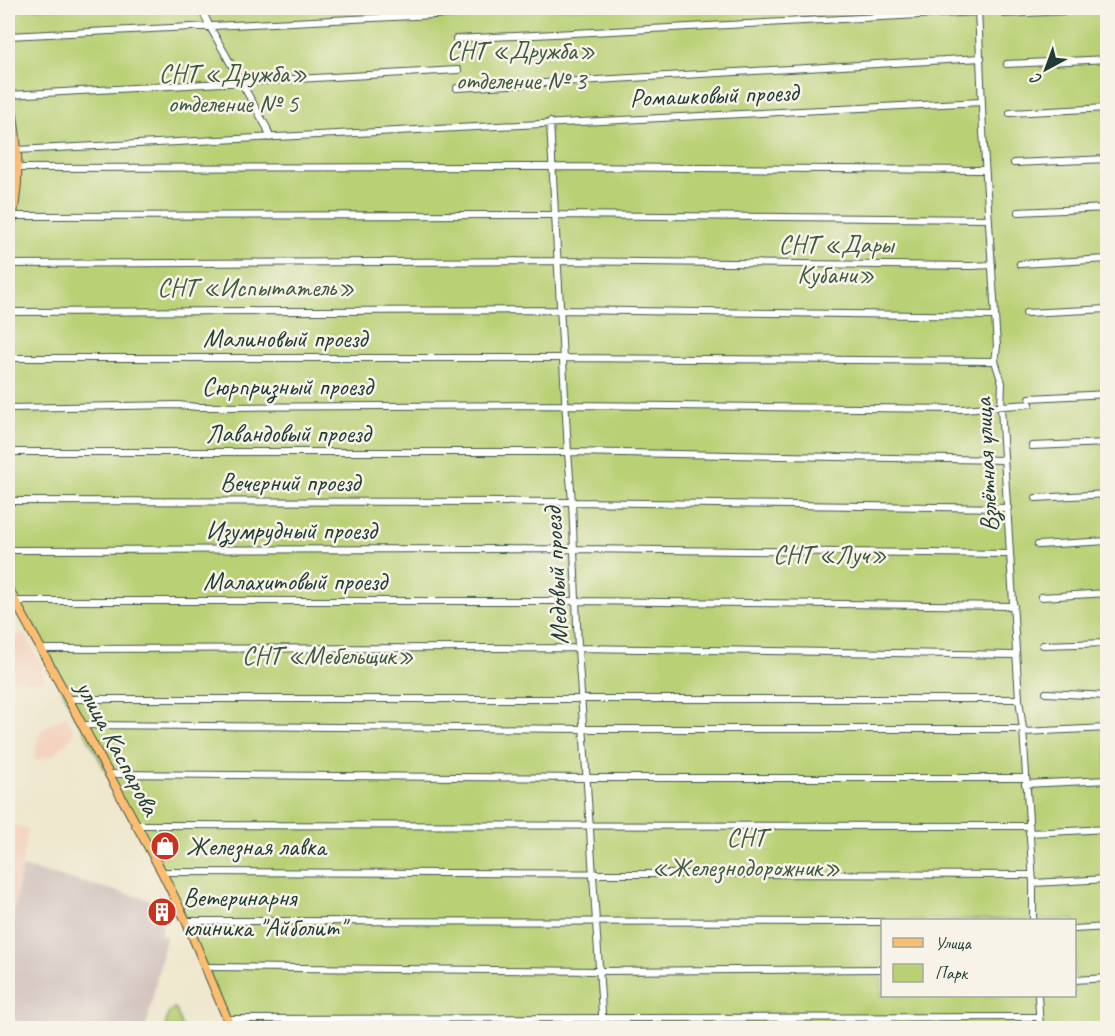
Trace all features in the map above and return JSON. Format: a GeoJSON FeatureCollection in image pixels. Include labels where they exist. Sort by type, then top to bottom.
{"type":"FeatureCollection","features":[{"type":"Feature","properties":{"kind":"main road"},"geometry":{"type":"LineString","coordinates":[[8,91],[18,168],[14,216],[8,237]]}},
{"type":"Feature","properties":{"kind":"main road","name":"улица Каспарова"},"geometry":{"type":"LineString","coordinates":[[8,588],[162,872],[186,921],[231,1029]]}},
{"type":"Feature","properties":{"kind":"street"},"geometry":{"type":"LineString","coordinates":[[201,8],[270,138]]}},
{"type":"Feature","properties":{"kind":"street"},"geometry":{"type":"LineString","coordinates":[[1005,14],[1107,9]]}},
{"type":"Feature","properties":{"kind":"street"},"geometry":{"type":"LineString","coordinates":[[456,39],[978,10]]}},
{"type":"Feature","properties":{"kind":"street","name":"Взлётная улица"},"geometry":{"type":"LineString","coordinates":[[978,10],[985,170],[997,346],[995,361],[1002,383],[1004,460],[1033,883],[1033,919]]}},
{"type":"Feature","properties":{"kind":"street"},"geometry":{"type":"LineString","coordinates":[[8,36],[454,14]]}},
{"type":"Feature","properties":{"kind":"street"},"geometry":{"type":"LineString","coordinates":[[457,88],[981,58]]}},
{"type":"Feature","properties":{"kind":"street"},"geometry":{"type":"LineString","coordinates":[[1007,64],[1107,59]]}},
{"type":"Feature","properties":{"kind":"street"},"geometry":{"type":"LineString","coordinates":[[8,91],[241,82],[458,70]]}},
{"type":"Feature","properties":{"kind":"street","name":"Ромашковый проезд"},"geometry":{"type":"LineString","coordinates":[[16,150],[982,102]]}},
{"type":"Feature","properties":{"kind":"street"},"geometry":{"type":"LineString","coordinates":[[1010,113],[1107,108]]}},
{"type":"Feature","properties":{"kind":"street","name":"Медовый проезд"},"geometry":{"type":"LineString","coordinates":[[550,122],[578,648],[603,1029]]}},
{"type":"Feature","properties":{"kind":"street"},"geometry":{"type":"LineString","coordinates":[[1014,163],[1107,159]]}},
{"type":"Feature","properties":{"kind":"street"},"geometry":{"type":"LineString","coordinates":[[18,168],[552,167],[985,170]]}},
{"type":"Feature","properties":{"kind":"street"},"geometry":{"type":"LineString","coordinates":[[1018,212],[1107,208]]}},
{"type":"Feature","properties":{"kind":"street"},"geometry":{"type":"LineString","coordinates":[[14,216],[555,215],[989,219]]}},
{"type":"Feature","properties":{"kind":"street"},"geometry":{"type":"LineString","coordinates":[[1020,264],[1107,259]]}},
{"type":"Feature","properties":{"kind":"street"},"geometry":{"type":"LineString","coordinates":[[8,264],[557,261],[992,265]]}},
{"type":"Feature","properties":{"kind":"street"},"geometry":{"type":"LineString","coordinates":[[1026,313],[1107,309]]}},
{"type":"Feature","properties":{"kind":"street"},"geometry":{"type":"LineString","coordinates":[[8,312],[561,310],[994,315]]}},
{"type":"Feature","properties":{"kind":"street","name":"Малиновый проезд"},"geometry":{"type":"LineString","coordinates":[[8,358],[995,361]]}},
{"type":"Feature","properties":{"kind":"street","name":"Сюрпризный проезд"},"geometry":{"type":"LineString","coordinates":[[8,408],[178,405],[197,407],[566,405],[962,409],[1001,408],[1030,401],[1107,394]]}},
{"type":"Feature","properties":{"kind":"street"},"geometry":{"type":"LineString","coordinates":[[1032,446],[1107,443]]}},
{"type":"Feature","properties":{"kind":"street","name":"Лавандовый проезд"},"geometry":{"type":"LineString","coordinates":[[8,453],[567,452],[1004,460]]}},
{"type":"Feature","properties":{"kind":"street"},"geometry":{"type":"LineString","coordinates":[[1036,498],[1107,494]]}},
{"type":"Feature","properties":{"kind":"street","name":"Вечерний проезд"},"geometry":{"type":"LineString","coordinates":[[8,501],[572,502],[1008,508]]}},
{"type":"Feature","properties":{"kind":"street"},"geometry":{"type":"LineString","coordinates":[[1038,545],[1107,541]]}},
{"type":"Feature","properties":{"kind":"street","name":"Изумрудный проезд"},"geometry":{"type":"LineString","coordinates":[[8,550],[574,549],[1010,555]]}},
{"type":"Feature","properties":{"kind":"street"},"geometry":{"type":"LineString","coordinates":[[1041,597],[1107,593]]}},
{"type":"Feature","properties":{"kind":"street","name":"Малахитовый проезд"},"geometry":{"type":"LineString","coordinates":[[15,601],[576,600],[1014,606]]}},
{"type":"Feature","properties":{"kind":"street"},"geometry":{"type":"LineString","coordinates":[[1043,645],[1107,643]]}},
{"type":"Feature","properties":{"kind":"street"},"geometry":{"type":"LineString","coordinates":[[41,649],[578,648],[1017,655]]}},
{"type":"Feature","properties":{"kind":"street"},"geometry":{"type":"LineString","coordinates":[[1046,693],[1107,696]]}},
{"type":"Feature","properties":{"kind":"street"},"geometry":{"type":"LineString","coordinates":[[69,699],[1019,699]]}},
{"type":"Feature","properties":{"kind":"street"},"geometry":{"type":"LineString","coordinates":[[82,725],[1023,731],[1107,728]]}},
{"type":"Feature","properties":{"kind":"street"},"geometry":{"type":"LineString","coordinates":[[109,774],[1107,780]]}},
{"type":"Feature","properties":{"kind":"street"},"geometry":{"type":"LineString","coordinates":[[135,825],[1107,829]]}},
{"type":"Feature","properties":{"kind":"street"},"geometry":{"type":"LineString","coordinates":[[162,872],[1032,875]]}},
{"type":"Feature","properties":{"kind":"street"},"geometry":{"type":"LineString","coordinates":[[1033,883],[1107,879]]}},
{"type":"Feature","properties":{"kind":"street"},"geometry":{"type":"LineString","coordinates":[[186,921],[881,922]]}},
{"type":"Feature","properties":{"kind":"street"},"geometry":{"type":"LineString","coordinates":[[1076,929],[1107,927]]}},
{"type":"Feature","properties":{"kind":"street"},"geometry":{"type":"LineString","coordinates":[[205,967],[600,971],[881,969]]}},
{"type":"Feature","properties":{"kind":"street"},"geometry":{"type":"LineString","coordinates":[[1076,980],[1107,978]]}},
{"type":"Feature","properties":{"kind":"street"},"geometry":{"type":"LineString","coordinates":[[1038,997],[1040,1029]]}},
{"type":"Feature","properties":{"kind":"street"},"geometry":{"type":"LineString","coordinates":[[227,1019],[1039,1017]]}},
{"type":"Feature","properties":{"kind":"shaded area"},"geometry":{"type":"Polygon","coordinates":[[[24,634],[42,666],[45,679],[33,682],[8,676],[9,638],[24,634]]]}},
{"type":"Feature","properties":{"kind":"shaded area"},"geometry":{"type":"Polygon","coordinates":[[[66,716],[75,733],[55,754],[33,760],[41,729],[66,716]]]}},
{"type":"Feature","properties":{"kind":"shaded area"},"geometry":{"type":"Polygon","coordinates":[[[8,824],[28,829],[8,942],[8,824]]]}},
{"type":"Feature","properties":{"kind":"shaded area"},"geometry":{"type":"Polygon","coordinates":[[[22,867],[159,902],[157,912],[162,914],[162,920],[170,923],[163,921],[160,935],[166,937],[146,1028],[43,1028],[8,1020],[8,942],[22,867]]]}},
{"type":"Feature","properties":{"kind":"green space"},"geometry":{"type":"Polygon","coordinates":[[[8,8],[1107,8],[1107,1028],[231,1028],[186,921],[8,588],[8,237],[18,183],[8,88],[8,8]]]}},
{"type":"Feature","properties":{"kind":"green space"},"geometry":{"type":"Polygon","coordinates":[[[174,1008],[182,1028],[165,1028],[168,1014],[174,1008]]]}},
{"type":"Feature","properties":{"kind":"place","name":"Железная лавка"},"geometry":{"type":"Point","coordinates":[165,846]}},
{"type":"Feature","properties":{"kind":"place","name":"Ветеринарня клиника \"Айболит\""},"geometry":{"type":"Point","coordinates":[162,912]}},
{"type":"Feature","properties":{"kind":"park label","name":"СНТ «Дружба» отделение № 3"},"geometry":{"type":"Point","coordinates":[521,65]}},
{"type":"Feature","properties":{"kind":"park label","name":"СНТ «Дружба» отделение № 5"},"geometry":{"type":"Point","coordinates":[233,88]}},
{"type":"Feature","properties":{"kind":"park label","name":"СНТ «Дары Кубани»"},"geometry":{"type":"Point","coordinates":[836,259]}},
{"type":"Feature","properties":{"kind":"park label","name":"СНТ «Испытатель»"},"geometry":{"type":"Point","coordinates":[256,287]}},
{"type":"Feature","properties":{"kind":"park label","name":"СНТ «Луч»"},"geometry":{"type":"Point","coordinates":[830,554]}},
{"type":"Feature","properties":{"kind":"park label","name":"СНТ «Мебельщик»"},"geometry":{"type":"Point","coordinates":[328,655]}},
{"type":"Feature","properties":{"kind":"park label","name":"СНТ «Железнодорожник»"},"geometry":{"type":"Point","coordinates":[746,852]}}]}
